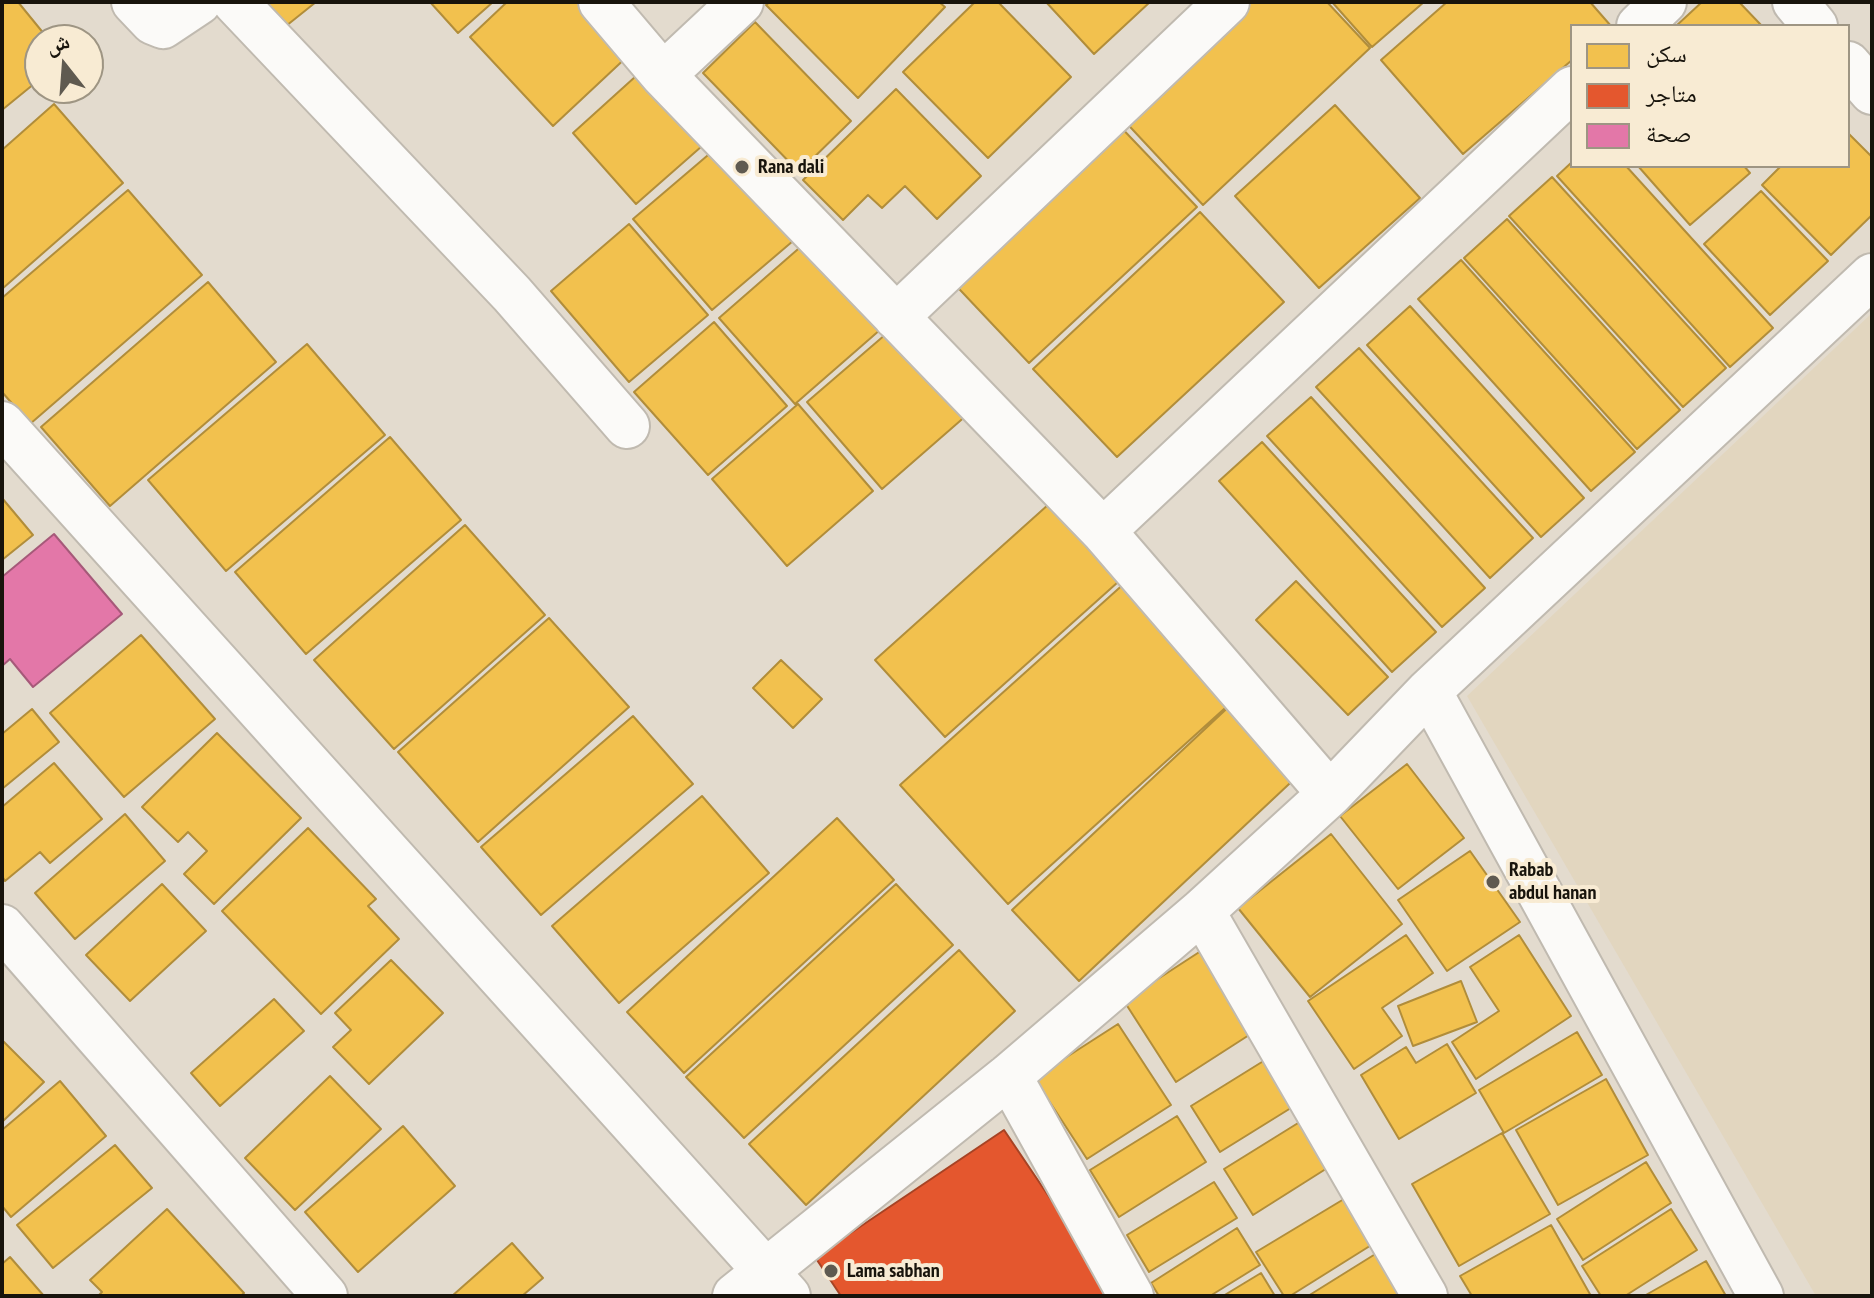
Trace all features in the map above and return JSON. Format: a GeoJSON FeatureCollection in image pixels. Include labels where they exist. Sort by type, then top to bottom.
{"type":"FeatureCollection","features":[{"type":"Feature","properties":{"kind":"street"},"geometry":{"type":"LineString","coordinates":[[134,2],[153,22],[163,26],[199,2]]}},
{"type":"Feature","properties":{"kind":"street"},"geometry":{"type":"LineString","coordinates":[[235,2],[512,294],[627,426]]}},
{"type":"Feature","properties":{"kind":"street"},"geometry":{"type":"LineString","coordinates":[[601,2],[663,75],[1103,531],[1330,794]]}},
{"type":"Feature","properties":{"kind":"street"},"geometry":{"type":"LineString","coordinates":[[663,75],[741,2]]}},
{"type":"Feature","properties":{"kind":"street"},"geometry":{"type":"LineString","coordinates":[[896,317],[1227,2]]}},
{"type":"Feature","properties":{"kind":"street"},"geometry":{"type":"LineString","coordinates":[[1641,24],[1664,2]]}},
{"type":"Feature","properties":{"kind":"street"},"geometry":{"type":"LineString","coordinates":[[1795,2],[1813,24]]}},
{"type":"Feature","properties":{"kind":"street"},"geometry":{"type":"LineString","coordinates":[[1850,66],[1872,92]]}},
{"type":"Feature","properties":{"kind":"street"},"geometry":{"type":"LineString","coordinates":[[1103,531],[1570,91]]}},
{"type":"Feature","properties":{"kind":"street"},"geometry":{"type":"LineString","coordinates":[[2,424],[763,1287],[1202,911],[1330,794],[1429,691],[1872,276]]}},
{"type":"Feature","properties":{"kind":"street"},"geometry":{"type":"LineString","coordinates":[[1429,691],[1761,1296]]}},
{"type":"Feature","properties":{"kind":"street"},"geometry":{"type":"LineString","coordinates":[[1202,911],[1425,1296]]}},
{"type":"Feature","properties":{"kind":"street"},"geometry":{"type":"LineString","coordinates":[[2,927],[325,1296]]}},
{"type":"Feature","properties":{"kind":"street"},"geometry":{"type":"LineString","coordinates":[[1009,1076],[1131,1296]]}},
{"type":"Feature","properties":{"kind":"shaded area"},"geometry":{"type":"Polygon","coordinates":[[[1872,313],[1872,1296],[1816,1296],[1467,696],[1872,313]]]}},
{"type":"Feature","properties":{"kind":"building: سكن"},"geometry":{"type":"Polygon","coordinates":[[[2,2],[18,2],[36,24],[24,24],[24,92],[2,110],[2,2]]]}},
{"type":"Feature","properties":{"kind":"building: سكن"},"geometry":{"type":"Polygon","coordinates":[[[250,2],[316,2],[276,34],[250,2]]]}},
{"type":"Feature","properties":{"kind":"building: سكن"},"geometry":{"type":"Polygon","coordinates":[[[430,2],[493,2],[458,33],[430,2]]]}},
{"type":"Feature","properties":{"kind":"building: سكن"},"geometry":{"type":"Polygon","coordinates":[[[507,2],[582,2],[631,53],[553,126],[470,37],[507,2]]]}},
{"type":"Feature","properties":{"kind":"building: سكن"},"geometry":{"type":"Polygon","coordinates":[[[770,2],[939,2],[945,7],[858,98],[766,5],[770,2]]]}},
{"type":"Feature","properties":{"kind":"building: سكن"},"geometry":{"type":"Polygon","coordinates":[[[975,2],[998,2],[1071,77],[988,158],[903,72],[975,2]]]}},
{"type":"Feature","properties":{"kind":"building: سكن"},"geometry":{"type":"Polygon","coordinates":[[[1046,2],[1150,2],[1094,54],[1046,2]]]}},
{"type":"Feature","properties":{"kind":"building: سكن"},"geometry":{"type":"Polygon","coordinates":[[[1241,2],[1327,2],[1370,48],[1203,205],[1119,115],[1241,2]]]}},
{"type":"Feature","properties":{"kind":"building: سكن"},"geometry":{"type":"Polygon","coordinates":[[[1332,2],[1424,2],[1372,47],[1332,2]]]}},
{"type":"Feature","properties":{"kind":"building: سكن"},"geometry":{"type":"Polygon","coordinates":[[[1447,2],[1590,2],[1609,24],[1570,24],[1570,62],[1463,154],[1381,60],[1447,2]]]}},
{"type":"Feature","properties":{"kind":"building: سكن"},"geometry":{"type":"Polygon","coordinates":[[[1702,2],[1739,2],[1760,24],[1678,24],[1702,2]]]}},
{"type":"Feature","properties":{"kind":"building: سكن"},"geometry":{"type":"Polygon","coordinates":[[[755,22],[851,121],[799,172],[703,73],[755,22]]]}},
{"type":"Feature","properties":{"kind":"building: سكن"},"geometry":{"type":"Polygon","coordinates":[[[646,67],[710,139],[636,204],[573,133],[646,67]]]}},
{"type":"Feature","properties":{"kind":"building: سكن"},"geometry":{"type":"Polygon","coordinates":[[[896,89],[981,176],[937,219],[905,186],[882,208],[868,195],[843,220],[803,180],[896,89]]]}},
{"type":"Feature","properties":{"kind":"building: سكن"},"geometry":{"type":"Polygon","coordinates":[[[54,104],[123,183],[2,289],[2,150],[54,104]]]}},
{"type":"Feature","properties":{"kind":"building: سكن"},"geometry":{"type":"Polygon","coordinates":[[[1335,105],[1420,198],[1319,288],[1235,196],[1335,105]]]}},
{"type":"Feature","properties":{"kind":"building: سكن"},"geometry":{"type":"Polygon","coordinates":[[[1113,119],[1197,207],[1029,363],[946,275],[1113,119]]]}},
{"type":"Feature","properties":{"kind":"building: سكن"},"geometry":{"type":"Polygon","coordinates":[[[1850,135],[1872,157],[1872,215],[1831,255],[1762,185],[1779,168],[1850,168],[1850,135]]]}},
{"type":"Feature","properties":{"kind":"building: سكن"},"geometry":{"type":"Polygon","coordinates":[[[721,144],[800,235],[712,310],[633,219],[721,144]]]}},
{"type":"Feature","properties":{"kind":"building: سكن"},"geometry":{"type":"Polygon","coordinates":[[[1570,164],[1570,168],[1628,168],[1773,328],[1730,367],[1557,176],[1570,164]]]}},
{"type":"Feature","properties":{"kind":"building: سكن"},"geometry":{"type":"Polygon","coordinates":[[[1640,168],[1746,168],[1750,173],[1690,225],[1640,168]]]}},
{"type":"Feature","properties":{"kind":"building: سكن"},"geometry":{"type":"Polygon","coordinates":[[[1552,177],[1726,368],[1683,407],[1509,216],[1552,177]]]}},
{"type":"Feature","properties":{"kind":"building: سكن"},"geometry":{"type":"Polygon","coordinates":[[[128,190],[202,275],[30,424],[2,392],[2,298],[128,190]]]}},
{"type":"Feature","properties":{"kind":"building: سكن"},"geometry":{"type":"Polygon","coordinates":[[[1761,191],[1828,261],[1770,315],[1704,244],[1761,191]]]}},
{"type":"Feature","properties":{"kind":"building: سكن"},"geometry":{"type":"Polygon","coordinates":[[[1200,212],[1284,302],[1117,457],[1033,369],[1200,212]]]}},
{"type":"Feature","properties":{"kind":"building: سكن"},"geometry":{"type":"Polygon","coordinates":[[[1507,219],[1680,410],[1637,449],[1464,258],[1507,219]]]}},
{"type":"Feature","properties":{"kind":"building: سكن"},"geometry":{"type":"Polygon","coordinates":[[[629,224],[708,315],[629,382],[551,291],[629,224]]]}},
{"type":"Feature","properties":{"kind":"building: سكن"},"geometry":{"type":"Polygon","coordinates":[[[805,243],[881,329],[795,404],[719,318],[805,243]]]}},
{"type":"Feature","properties":{"kind":"building: سكن"},"geometry":{"type":"Polygon","coordinates":[[[1461,260],[1635,452],[1591,491],[1418,299],[1461,260]]]}},
{"type":"Feature","properties":{"kind":"building: سكن"},"geometry":{"type":"Polygon","coordinates":[[[208,282],[276,362],[110,506],[41,427],[208,282]]]}},
{"type":"Feature","properties":{"kind":"building: سكن"},"geometry":{"type":"Polygon","coordinates":[[[1410,306],[1584,498],[1541,537],[1367,345],[1410,306]]]}},
{"type":"Feature","properties":{"kind":"building: سكن"},"geometry":{"type":"Polygon","coordinates":[[[714,322],[787,406],[708,475],[634,392],[714,322]]]}},
{"type":"Feature","properties":{"kind":"building: سكن"},"geometry":{"type":"Polygon","coordinates":[[[893,328],[968,414],[882,489],[807,402],[893,328]]]}},
{"type":"Feature","properties":{"kind":"building: سكن"},"geometry":{"type":"Polygon","coordinates":[[[307,344],[385,435],[226,571],[148,480],[307,344]]]}},
{"type":"Feature","properties":{"kind":"building: سكن"},"geometry":{"type":"Polygon","coordinates":[[[1359,348],[1533,538],[1490,578],[1316,387],[1359,348]]]}},
{"type":"Feature","properties":{"kind":"building: سكن"},"geometry":{"type":"Polygon","coordinates":[[[1311,397],[1485,588],[1442,627],[1267,436],[1311,397]]]}},
{"type":"Feature","properties":{"kind":"building: سكن"},"geometry":{"type":"Polygon","coordinates":[[[798,404],[873,491],[787,566],[712,479],[798,404]]]}},
{"type":"Feature","properties":{"kind":"building: سكن"},"geometry":{"type":"Polygon","coordinates":[[[390,437],[461,520],[306,654],[235,572],[390,437]]]}},
{"type":"Feature","properties":{"kind":"building: سكن"},"geometry":{"type":"Polygon","coordinates":[[[1262,442],[1436,632],[1392,672],[1219,481],[1262,442]]]}},
{"type":"Feature","properties":{"kind":"building: سكن"},"geometry":{"type":"Polygon","coordinates":[[[2,498],[33,535],[2,560],[2,498]]]}},
{"type":"Feature","properties":{"kind":"building: سكن"},"geometry":{"type":"Polygon","coordinates":[[[1049,504],[1118,582],[945,737],[875,660],[1049,504]]]}},
{"type":"Feature","properties":{"kind":"building: سكن"},"geometry":{"type":"Polygon","coordinates":[[[465,525],[545,615],[394,749],[314,660],[465,525]]]}},
{"type":"Feature","properties":{"kind":"building: سكن"},"geometry":{"type":"Polygon","coordinates":[[[1127,581],[1234,700],[1008,904],[900,785],[1127,581]]]}},
{"type":"Feature","properties":{"kind":"building: سكن"},"geometry":{"type":"Polygon","coordinates":[[[1296,581],[1388,677],[1348,715],[1256,620],[1296,581]]]}},
{"type":"Feature","properties":{"kind":"building: سكن"},"geometry":{"type":"Polygon","coordinates":[[[549,618],[629,707],[478,842],[398,752],[549,618]]]}},
{"type":"Feature","properties":{"kind":"building: سكن"},"geometry":{"type":"Polygon","coordinates":[[[141,635],[215,719],[124,797],[50,713],[141,635]]]}},
{"type":"Feature","properties":{"kind":"building: سكن"},"geometry":{"type":"Polygon","coordinates":[[[781,660],[822,699],[793,728],[753,688],[781,660]]]}},
{"type":"Feature","properties":{"kind":"building: سكن"},"geometry":{"type":"Polygon","coordinates":[[[1237,699],[1304,770],[1079,981],[1012,910],[1237,699]]]}},
{"type":"Feature","properties":{"kind":"building: سكن"},"geometry":{"type":"Polygon","coordinates":[[[32,709],[59,742],[2,789],[2,734],[32,709]]]}},
{"type":"Feature","properties":{"kind":"building: سكن"},"geometry":{"type":"Polygon","coordinates":[[[633,716],[693,784],[541,915],[481,847],[633,716]]]}},
{"type":"Feature","properties":{"kind":"building: سكن"},"geometry":{"type":"Polygon","coordinates":[[[217,733],[301,818],[214,904],[184,874],[207,851],[188,832],[178,842],[142,807],[217,733]]]}},
{"type":"Feature","properties":{"kind":"building: سكن"},"geometry":{"type":"Polygon","coordinates":[[[54,763],[102,819],[50,863],[40,852],[5,881],[2,876],[2,807],[54,763]]]}},
{"type":"Feature","properties":{"kind":"building: سكن"},"geometry":{"type":"Polygon","coordinates":[[[1407,764],[1464,838],[1398,889],[1340,816],[1407,764]]]}},
{"type":"Feature","properties":{"kind":"building: سكن"},"geometry":{"type":"Polygon","coordinates":[[[702,796],[769,873],[619,1003],[552,926],[702,796]]]}},
{"type":"Feature","properties":{"kind":"building: سكن"},"geometry":{"type":"Polygon","coordinates":[[[125,814],[165,861],[75,939],[35,893],[125,814]]]}},
{"type":"Feature","properties":{"kind":"building: سكن"},"geometry":{"type":"Polygon","coordinates":[[[837,818],[894,880],[684,1073],[627,1012],[837,818]]]}},
{"type":"Feature","properties":{"kind":"building: سكن"},"geometry":{"type":"Polygon","coordinates":[[[308,828],[376,899],[368,906],[399,939],[321,1014],[222,911],[308,828]]]}},
{"type":"Feature","properties":{"kind":"building: سكن"},"geometry":{"type":"Polygon","coordinates":[[[1331,834],[1402,924],[1310,997],[1238,908],[1331,834]]]}},
{"type":"Feature","properties":{"kind":"building: سكن"},"geometry":{"type":"Polygon","coordinates":[[[1470,851],[1520,922],[1447,971],[1398,900],[1470,851]]]}},
{"type":"Feature","properties":{"kind":"building: سكن"},"geometry":{"type":"Polygon","coordinates":[[[162,884],[206,931],[130,1001],[86,955],[162,884]]]}},
{"type":"Feature","properties":{"kind":"building: سكن"},"geometry":{"type":"Polygon","coordinates":[[[896,884],[953,945],[744,1138],[686,1077],[896,884]]]}},
{"type":"Feature","properties":{"kind":"building: سكن"},"geometry":{"type":"Polygon","coordinates":[[[1406,935],[1433,973],[1382,1008],[1402,1036],[1354,1069],[1308,1001],[1406,935]]]}},
{"type":"Feature","properties":{"kind":"building: سكن"},"geometry":{"type":"Polygon","coordinates":[[[1519,935],[1571,1016],[1476,1079],[1452,1042],[1499,1011],[1470,967],[1519,935]]]}},
{"type":"Feature","properties":{"kind":"building: سكن"},"geometry":{"type":"Polygon","coordinates":[[[1207,947],[1260,1028],[1176,1082],[1124,1001],[1207,947]]]}},
{"type":"Feature","properties":{"kind":"building: سكن"},"geometry":{"type":"Polygon","coordinates":[[[959,950],[1015,1011],[806,1205],[749,1144],[959,950]]]}},
{"type":"Feature","properties":{"kind":"building: سكن"},"geometry":{"type":"Polygon","coordinates":[[[391,960],[443,1013],[369,1084],[333,1047],[351,1030],[335,1013],[391,960]]]}},
{"type":"Feature","properties":{"kind":"building: سكن"},"geometry":{"type":"Polygon","coordinates":[[[1461,981],[1477,1022],[1413,1046],[1398,1006],[1461,981]]]}},
{"type":"Feature","properties":{"kind":"building: سكن"},"geometry":{"type":"Polygon","coordinates":[[[274,999],[304,1031],[220,1106],[191,1073],[274,999]]]}},
{"type":"Feature","properties":{"kind":"building: سكن"},"geometry":{"type":"Polygon","coordinates":[[[1118,1024],[1171,1105],[1087,1159],[1034,1078],[1118,1024]]]}},
{"type":"Feature","properties":{"kind":"building: سكن"},"geometry":{"type":"Polygon","coordinates":[[[1577,1032],[1602,1075],[1504,1133],[1479,1090],[1577,1032]]]}},
{"type":"Feature","properties":{"kind":"building: سكن"},"geometry":{"type":"Polygon","coordinates":[[[2,1040],[44,1082],[2,1122],[2,1040]]]}},
{"type":"Feature","properties":{"kind":"building: سكن"},"geometry":{"type":"Polygon","coordinates":[[[1447,1044],[1476,1093],[1399,1139],[1361,1075],[1406,1047],[1416,1063],[1447,1044]]]}},
{"type":"Feature","properties":{"kind":"building: سكن"},"geometry":{"type":"Polygon","coordinates":[[[1278,1052],[1307,1098],[1220,1152],[1191,1106],[1278,1052]]]}},
{"type":"Feature","properties":{"kind":"building: سكن"},"geometry":{"type":"Polygon","coordinates":[[[330,1076],[381,1129],[295,1210],[245,1158],[330,1076]]]}},
{"type":"Feature","properties":{"kind":"building: سكن"},"geometry":{"type":"Polygon","coordinates":[[[1606,1079],[1648,1155],[1558,1205],[1516,1130],[1606,1079]]]}},
{"type":"Feature","properties":{"kind":"building: سكن"},"geometry":{"type":"Polygon","coordinates":[[[60,1081],[106,1136],[11,1217],[2,1206],[2,1130],[60,1081]]]}},
{"type":"Feature","properties":{"kind":"building: سكن"},"geometry":{"type":"Polygon","coordinates":[[[1311,1115],[1340,1160],[1253,1215],[1224,1169],[1311,1115]]]}},
{"type":"Feature","properties":{"kind":"building: سكن"},"geometry":{"type":"Polygon","coordinates":[[[1177,1116],[1206,1162],[1119,1217],[1090,1170],[1177,1116]]]}},
{"type":"Feature","properties":{"kind":"building: سكن"},"geometry":{"type":"Polygon","coordinates":[[[403,1126],[455,1186],[358,1272],[305,1212],[403,1126]]]}},
{"type":"Feature","properties":{"kind":"building: سكن"},"geometry":{"type":"Polygon","coordinates":[[[1502,1133],[1550,1214],[1459,1266],[1412,1184],[1502,1133]]]}},
{"type":"Feature","properties":{"kind":"building: سكن"},"geometry":{"type":"Polygon","coordinates":[[[115,1145],[152,1188],[53,1268],[17,1225],[115,1145]]]}},
{"type":"Feature","properties":{"kind":"building: سكن"},"geometry":{"type":"Polygon","coordinates":[[[1646,1162],[1671,1203],[1583,1260],[1557,1219],[1646,1162]]]}},
{"type":"Feature","properties":{"kind":"building: سكن"},"geometry":{"type":"Polygon","coordinates":[[[1214,1182],[1237,1218],[1149,1272],[1127,1235],[1214,1182]]]}},
{"type":"Feature","properties":{"kind":"building: سكن"},"geometry":{"type":"Polygon","coordinates":[[[1344,1199],[1373,1244],[1290,1296],[1284,1296],[1256,1252],[1344,1199]]]}},
{"type":"Feature","properties":{"kind":"building: سكن"},"geometry":{"type":"Polygon","coordinates":[[[167,1209],[244,1293],[241,1296],[98,1296],[102,1292],[90,1280],[167,1209]]]}},
{"type":"Feature","properties":{"kind":"building: سكن"},"geometry":{"type":"Polygon","coordinates":[[[1671,1209],[1697,1250],[1625,1296],[1601,1296],[1582,1266],[1671,1209]]]}},
{"type":"Feature","properties":{"kind":"building: سكن"},"geometry":{"type":"Polygon","coordinates":[[[1551,1225],[1591,1296],[1472,1296],[1460,1276],[1551,1225]]]}},
{"type":"Feature","properties":{"kind":"building: سكن"},"geometry":{"type":"Polygon","coordinates":[[[1237,1228],[1260,1265],[1210,1296],[1159,1296],[1151,1283],[1237,1228]]]}},
{"type":"Feature","properties":{"kind":"building: سكن"},"geometry":{"type":"Polygon","coordinates":[[[512,1243],[543,1278],[522,1296],[452,1296],[512,1243]]]}},
{"type":"Feature","properties":{"kind":"building: سكن"},"geometry":{"type":"Polygon","coordinates":[[[1377,1253],[1403,1296],[1308,1296],[1377,1253]]]}},
{"type":"Feature","properties":{"kind":"building: سكن"},"geometry":{"type":"Polygon","coordinates":[[[10,1257],[44,1296],[2,1296],[2,1264],[10,1257]]]}},
{"type":"Feature","properties":{"kind":"building: سكن"},"geometry":{"type":"Polygon","coordinates":[[[1706,1261],[1726,1296],[1644,1296],[1706,1261]]]}},
{"type":"Feature","properties":{"kind":"building: سكن"},"geometry":{"type":"Polygon","coordinates":[[[1261,1273],[1275,1296],[1223,1296],[1261,1273]]]}},
{"type":"Feature","properties":{"kind":"building: متاجر"},"geometry":{"type":"Polygon","coordinates":[[[1004,1130],[1116,1296],[841,1296],[815,1257],[1004,1130]]]}},
{"type":"Feature","properties":{"kind":"building: صحة"},"geometry":{"type":"Polygon","coordinates":[[[54,534],[122,614],[33,687],[10,659],[2,666],[2,577],[54,534]]]}},
{"type":"Feature","properties":{"kind":"place","name":"Rana dali"},"geometry":{"type":"Point","coordinates":[742,167]}},
{"type":"Feature","properties":{"kind":"place","name":"Rabab abdul hanan"},"geometry":{"type":"Point","coordinates":[1493,882]}},
{"type":"Feature","properties":{"kind":"place","name":"Lama sabhan"},"geometry":{"type":"Point","coordinates":[831,1271]}}]}
